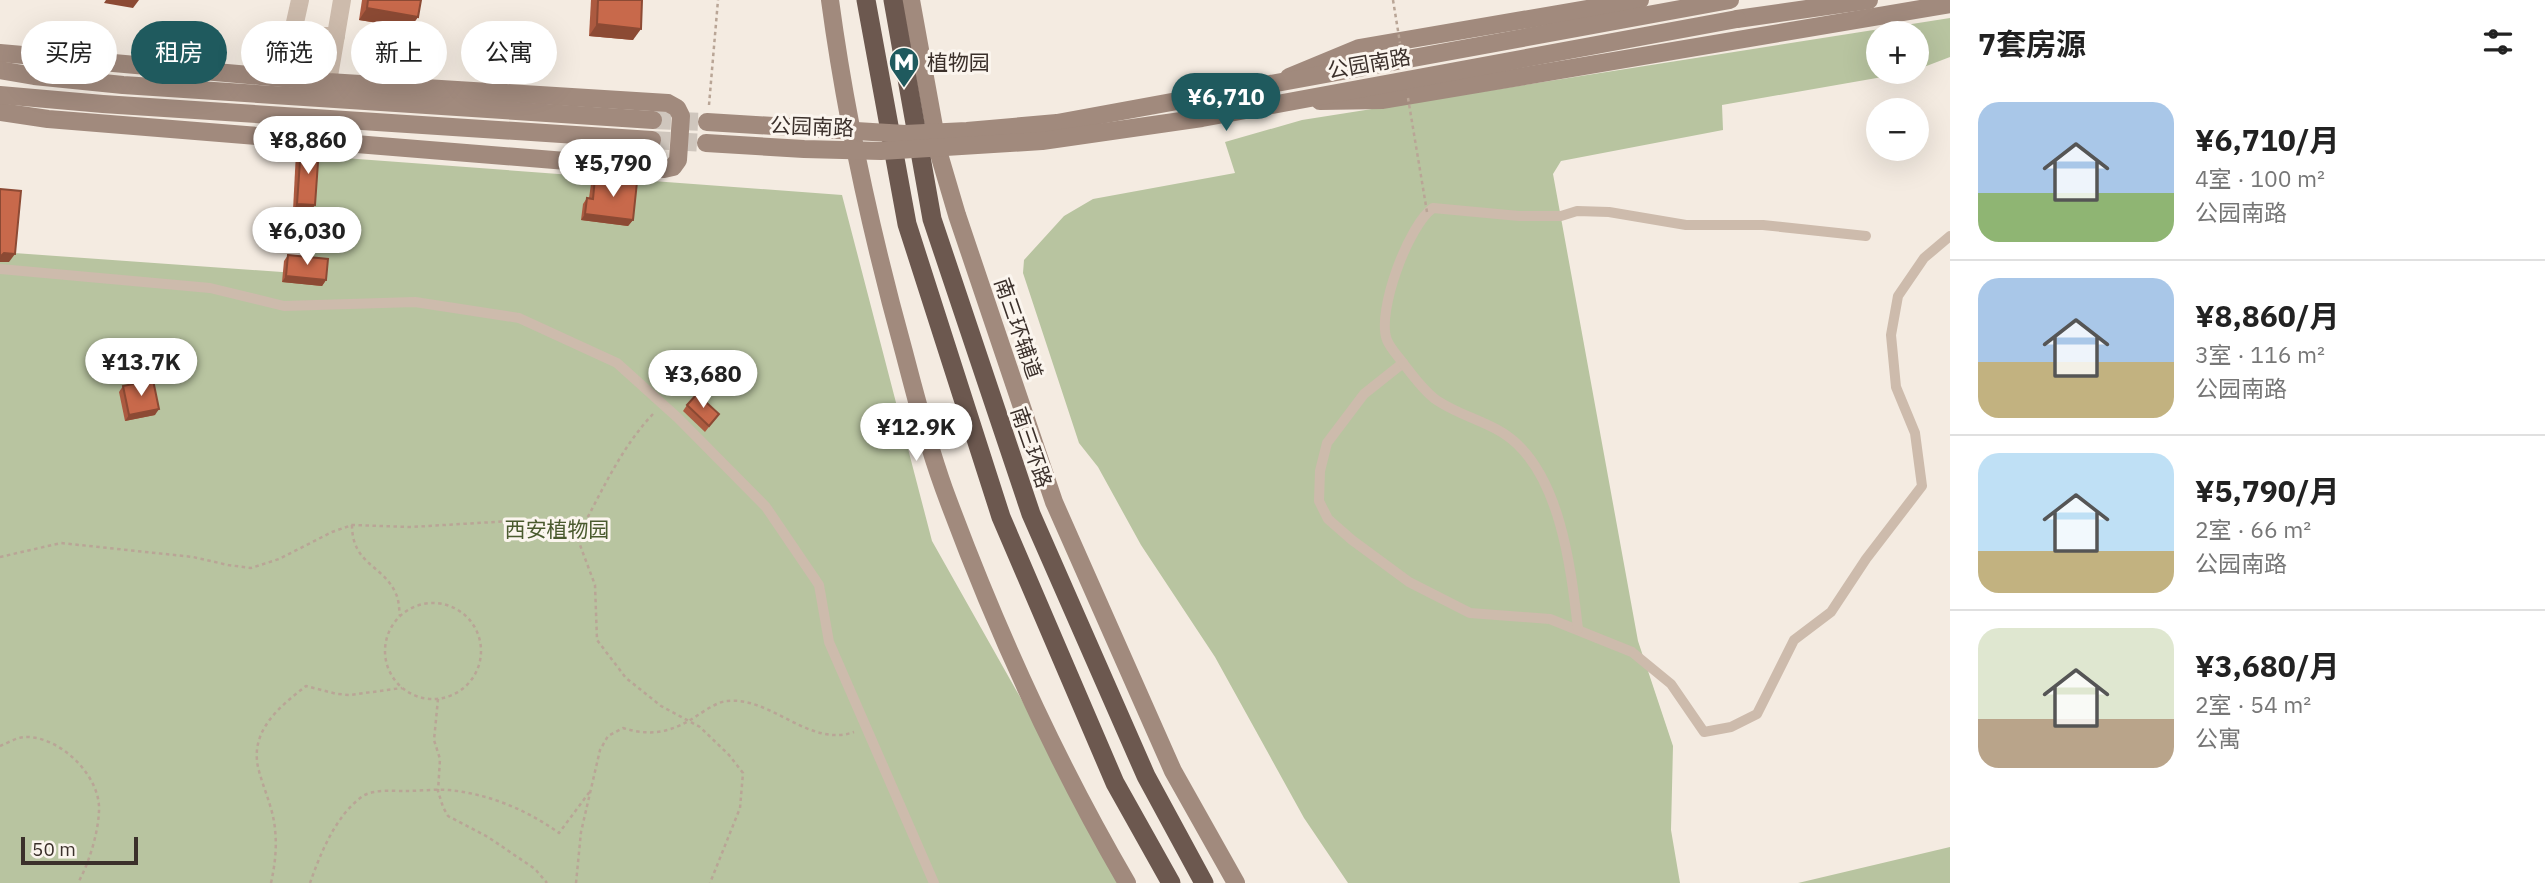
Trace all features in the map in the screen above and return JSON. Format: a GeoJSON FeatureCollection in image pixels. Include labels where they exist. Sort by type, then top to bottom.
{"type":"FeatureCollection","features":[{"type":"Feature","properties":{"kind":"highway"},"geometry":{"type":"LineString","coordinates":[[866,0],[907,224],[1001,517],[1115,783],[1171,883]]}},
{"type":"Feature","properties":{"kind":"highway","name":"南三环路"},"geometry":{"type":"LineString","coordinates":[[893,0],[932,219],[1031,514],[1146,776],[1204,883]]}},
{"type":"Feature","properties":{"kind":"main road"},"geometry":{"type":"LineString","coordinates":[[830,0],[846,111],[864,193],[894,315],[943,487],[1010,653],[1057,751],[1127,883]]}},
{"type":"Feature","properties":{"kind":"main road","name":"南三环辅道"},"geometry":{"type":"LineString","coordinates":[[911,0],[939,154],[1054,502],[1173,771],[1236,883]]}},
{"type":"Feature","properties":{"kind":"main road"},"geometry":{"type":"LineString","coordinates":[[935,136],[1279,81],[1359,48],[1640,0]]}},
{"type":"Feature","properties":{"kind":"main road","name":"公园南路"},"geometry":{"type":"LineString","coordinates":[[708,115],[905,134],[1057,122],[1730,0]]}},
{"type":"Feature","properties":{"kind":"main road","name":"公园南路"},"geometry":{"type":"LineString","coordinates":[[706,143],[881,151],[1041,141],[1202,118],[1737,19],[1869,0]]}},
{"type":"Feature","properties":{"kind":"main road"},"geometry":{"type":"LineString","coordinates":[[939,154],[1216,124],[1318,101],[1382,100],[1950,4]]}},
{"type":"Feature","properties":{"kind":"main road"},"geometry":{"type":"LineString","coordinates":[[0,52],[241,74]]}},
{"type":"Feature","properties":{"kind":"main road"},"geometry":{"type":"LineString","coordinates":[[0,70],[123,85],[653,120]]}},
{"type":"Feature","properties":{"kind":"main road"},"geometry":{"type":"LineString","coordinates":[[0,112],[48,119],[664,169],[673,167],[678,160],[681,116],[677,108],[668,103],[337,83]]}},
{"type":"Feature","properties":{"kind":"main road"},"geometry":{"type":"LineString","coordinates":[[0,95],[652,140]]}},
{"type":"Feature","properties":{"kind":"street"},"geometry":{"type":"LineString","coordinates":[[295,21],[300,0]]}},
{"type":"Feature","properties":{"kind":"street"},"geometry":{"type":"LineString","coordinates":[[337,30],[342,0]]}},
{"type":"Feature","properties":{"kind":"lane"},"geometry":{"type":"LineString","coordinates":[[1578,629],[1565,536],[1534,465],[1520,447],[1503,433],[1435,399],[1417,381],[1387,339],[1385,319],[1388,292],[1399,262],[1427,212],[1433,208],[1444,208],[1555,216],[1577,211],[1609,212],[1686,225],[1763,225],[1866,236]]}},
{"type":"Feature","properties":{"kind":"lane"},"geometry":{"type":"LineString","coordinates":[[1403,363],[1364,394],[1327,443],[1320,471],[1319,501],[1328,519],[1409,582],[1469,613],[1550,619],[1632,652],[1671,684],[1704,732],[1731,727],[1757,714],[1794,640],[1831,612],[1866,559],[1922,486],[1915,433],[1896,387],[1891,335],[1898,296],[1924,258],[1950,236]]}},
{"type":"Feature","properties":{"kind":"lane"},"geometry":{"type":"LineString","coordinates":[[0,269],[210,288],[285,306],[415,302],[519,318],[617,363],[663,404],[766,507],[819,585],[829,642],[878,760],[934,883]]}},
{"type":"Feature","properties":{"kind":"path"},"geometry":{"type":"LineString","coordinates":[[708,115],[718,0]]}},
{"type":"Feature","properties":{"kind":"path"},"geometry":{"type":"LineString","coordinates":[[1393,0],[1401,53]]}},
{"type":"Feature","properties":{"kind":"path"},"geometry":{"type":"LineString","coordinates":[[1408,93],[1427,212]]}},
{"type":"Feature","properties":{"kind":"path"},"geometry":{"type":"LineString","coordinates":[[663,404],[634,435],[609,473],[578,537],[595,585],[597,640],[626,678],[661,706],[700,726],[743,773],[740,808],[710,883]]}},
{"type":"Feature","properties":{"kind":"path"},"geometry":{"type":"LineString","coordinates":[[0,557],[61,543],[194,556],[251,568],[279,559],[352,525],[411,527],[511,521],[549,526],[578,537]]}},
{"type":"Feature","properties":{"kind":"path"},"geometry":{"type":"LineString","coordinates":[[352,525],[352,538],[363,559],[396,593],[400,616]]}},
{"type":"Feature","properties":{"kind":"path"},"geometry":{"type":"LineString","coordinates":[[429,603],[445,604],[459,610],[471,621],[479,635],[479,666],[472,680],[460,691],[438,699],[415,696],[402,688],[392,676],[386,660],[390,629],[400,616],[413,607],[429,603]]}},
{"type":"Feature","properties":{"kind":"path"},"geometry":{"type":"LineString","coordinates":[[271,883],[275,862],[275,829],[258,767],[259,738],[270,716],[306,686],[350,695],[402,688]]}},
{"type":"Feature","properties":{"kind":"path"},"geometry":{"type":"LineString","coordinates":[[438,699],[434,740],[440,759],[438,790],[448,816],[488,837],[535,869],[547,883]]}},
{"type":"Feature","properties":{"kind":"path"},"geometry":{"type":"LineString","coordinates":[[576,883],[580,832],[600,750],[608,736],[623,728],[642,734],[663,732],[690,721],[725,701],[745,702],[788,718],[811,732],[849,734],[866,727]]}},
{"type":"Feature","properties":{"kind":"path"},"geometry":{"type":"LineString","coordinates":[[0,746],[23,737],[43,740],[67,753],[83,768],[95,789],[100,809],[90,851],[78,883]]}},
{"type":"Feature","properties":{"kind":"path"},"geometry":{"type":"LineString","coordinates":[[310,883],[325,846],[342,817],[365,795],[387,791],[438,790],[478,795],[522,810],[559,833],[593,787]]}},
{"type":"Feature","properties":{"kind":"green space"},"geometry":{"type":"Polygon","coordinates":[[[1950,18],[1950,57],[1929,65],[1929,21],[1950,18]]]}},
{"type":"Feature","properties":{"kind":"green space"},"geometry":{"type":"Polygon","coordinates":[[[1866,31],[1866,80],[1722,105],[1723,130],[1561,161],[1553,174],[1638,641],[1673,746],[1671,830],[1680,883],[1348,883],[1304,818],[1215,657],[1141,545],[1098,467],[1079,443],[1023,273],[1024,260],[1064,216],[1093,199],[1235,173],[1225,142],[1302,120],[1866,31]]]}},
{"type":"Feature","properties":{"kind":"green space","name":"西安植物园"},"geometry":{"type":"Polygon","coordinates":[[[317,156],[842,195],[932,541],[1125,883],[0,883],[0,252],[310,274],[317,156]]]}},
{"type":"Feature","properties":{"kind":"green space"},"geometry":{"type":"Polygon","coordinates":[[[1950,847],[1950,883],[1798,883],[1950,847]]]}},
{"type":"Feature","properties":{"kind":"building"},"geometry":{"type":"Polygon","coordinates":[[[368,0],[421,0],[418,17],[367,8],[368,0]]]}},
{"type":"Feature","properties":{"kind":"building"},"geometry":{"type":"Polygon","coordinates":[[[598,0],[642,0],[641,29],[597,24],[598,0]]]}},
{"type":"Feature","properties":{"kind":"building"},"geometry":{"type":"Polygon","coordinates":[[[301,147],[319,148],[315,205],[297,204],[301,147]]]}},
{"type":"Feature","properties":{"kind":"building"},"geometry":{"type":"Polygon","coordinates":[[[595,178],[637,182],[633,220],[585,214],[587,198],[593,199],[595,178]]]}},
{"type":"Feature","properties":{"kind":"building"},"geometry":{"type":"Polygon","coordinates":[[[0,189],[21,191],[15,254],[4,253],[0,257],[0,189]]]}},
{"type":"Feature","properties":{"kind":"building"},"geometry":{"type":"Polygon","coordinates":[[[288,255],[328,259],[326,280],[286,276],[288,255]]]}},
{"type":"Feature","properties":{"kind":"building"},"geometry":{"type":"Polygon","coordinates":[[[153,380],[159,409],[129,415],[123,386],[153,380]]]}},
{"type":"Feature","properties":{"kind":"building"},"geometry":{"type":"Polygon","coordinates":[[[697,394],[719,414],[709,426],[687,405],[697,394]]]}},
{"type":"Feature","properties":{"kind":"tunnel"},"geometry":{"type":"LineString","coordinates":[[653,120],[707,122]]}},
{"type":"Feature","properties":{"kind":"tunnel"},"geometry":{"type":"LineString","coordinates":[[652,140],[706,143]]}},
{"type":"Feature","properties":{"kind":"place","name":"植物园"},"geometry":{"type":"Point","coordinates":[904,89]}}]}
